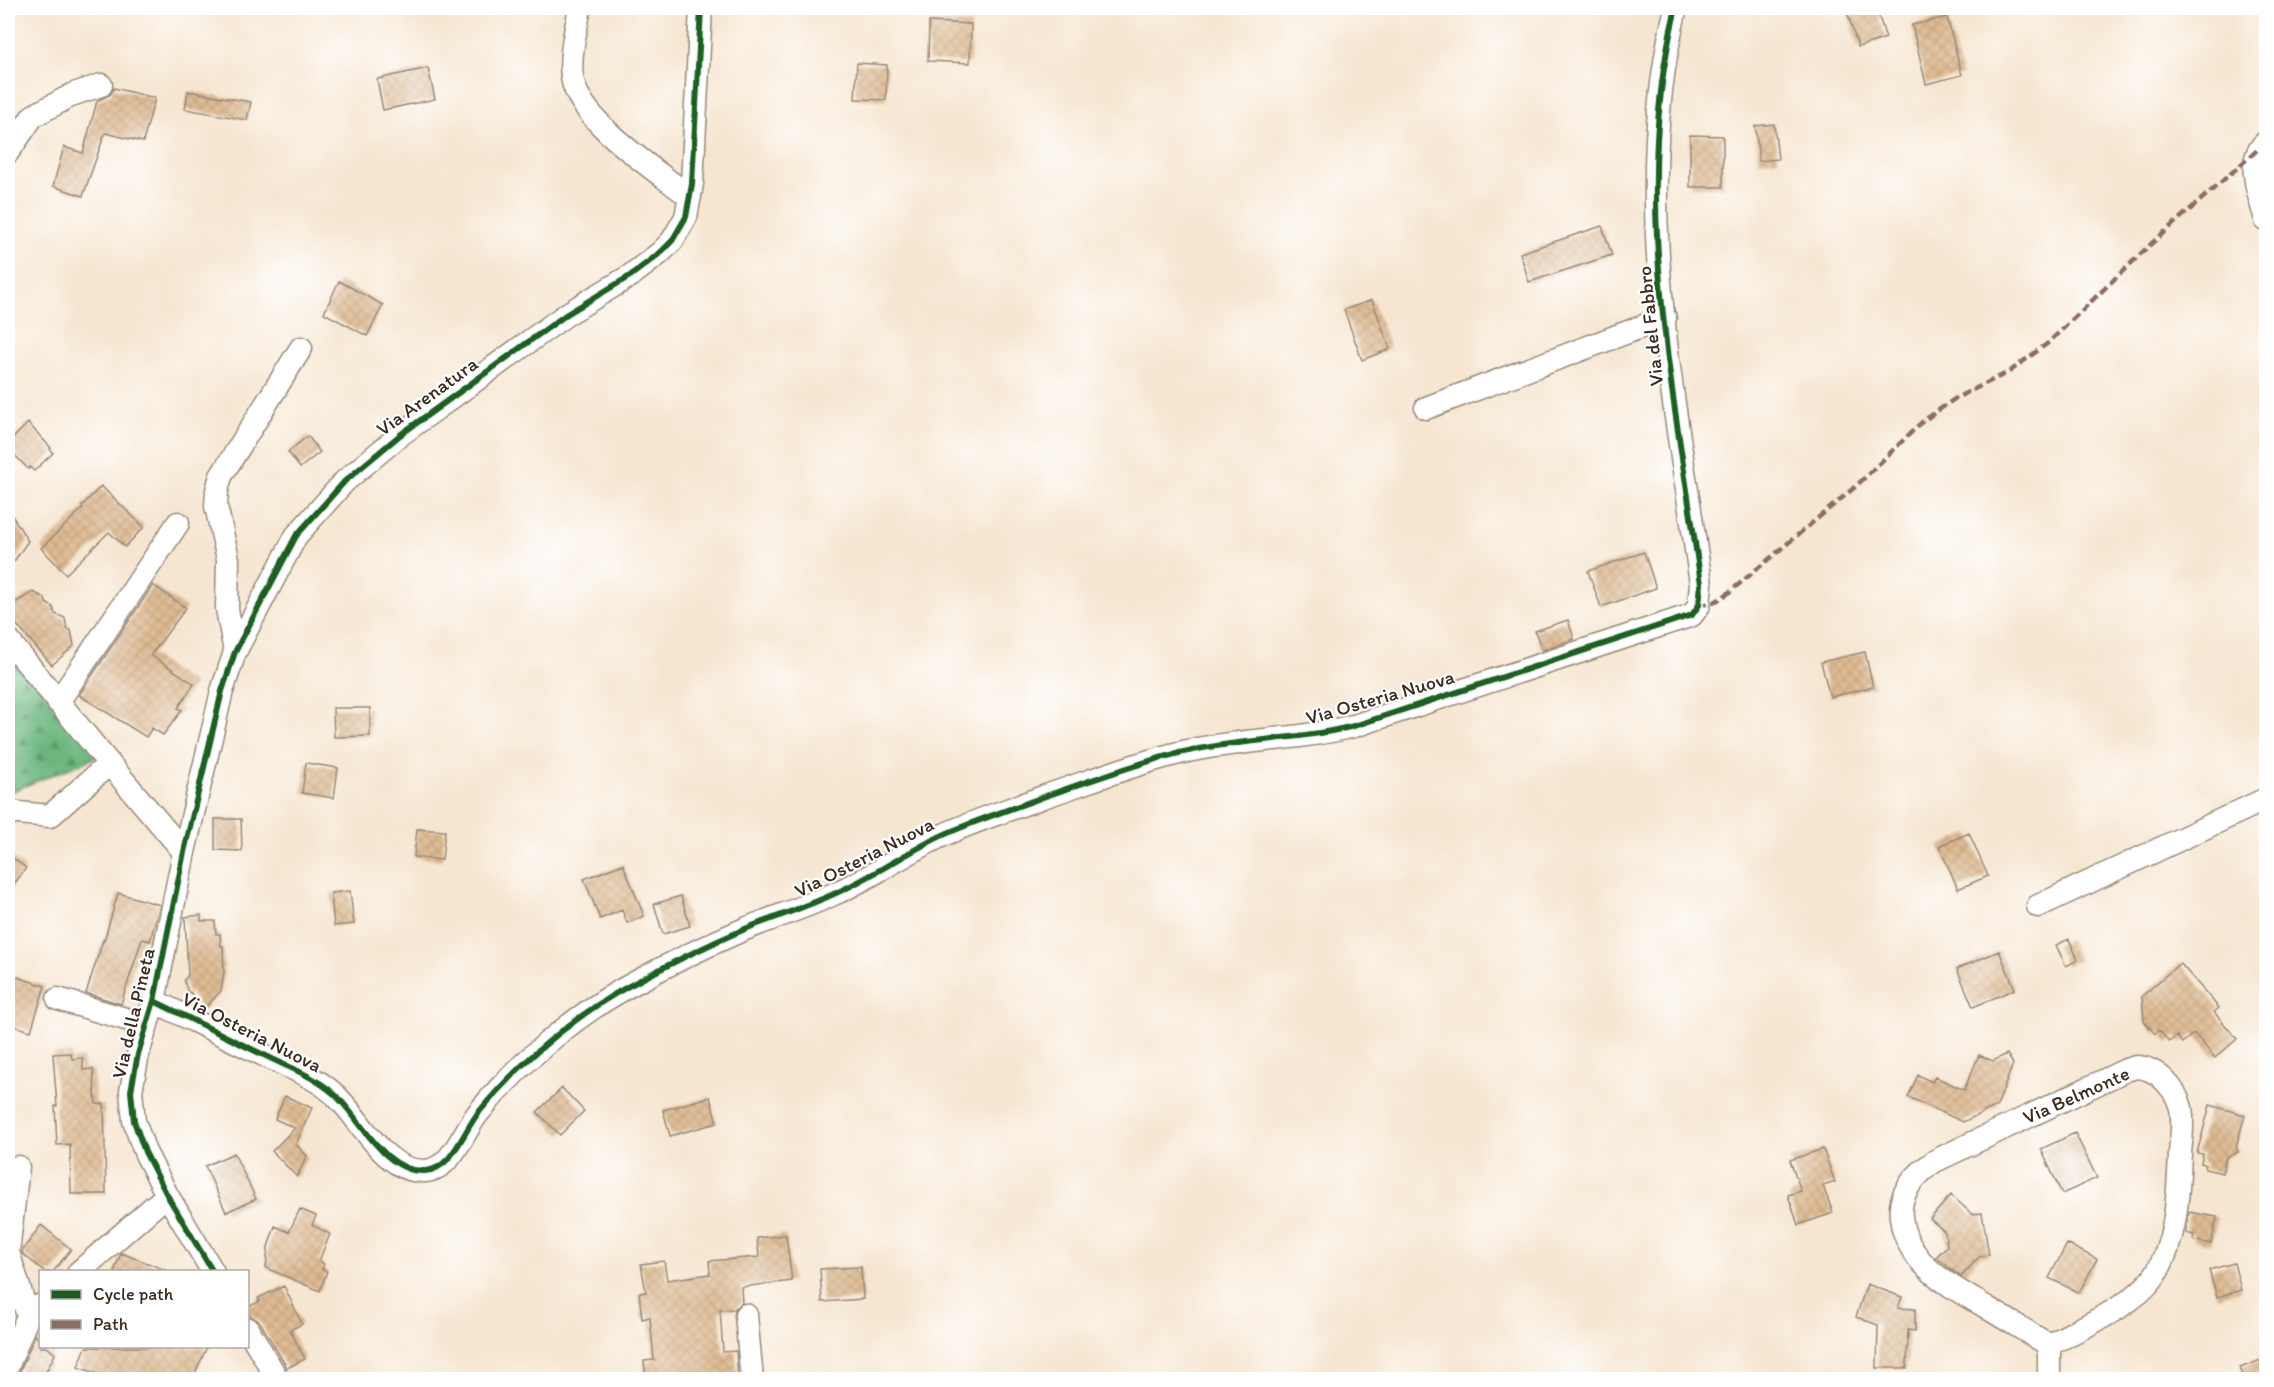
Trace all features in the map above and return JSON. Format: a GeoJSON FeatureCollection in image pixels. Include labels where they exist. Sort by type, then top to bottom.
{"type":"FeatureCollection","features":[{"type":"Feature","properties":{"kind":"street"},"geometry":{"type":"LineString","coordinates":[[580,8],[571,61],[573,82],[581,102],[597,121],[690,197]]}},
{"type":"Feature","properties":{"kind":"street","name":"Via Arenatura"},"geometry":{"type":"LineString","coordinates":[[184,852],[222,691],[235,652],[296,536],[345,481],[388,445],[547,328],[624,280],[660,253],[682,226],[690,197],[693,171],[701,8]]}},
{"type":"Feature","properties":{"kind":"street","name":"Via del Fabbro"},"geometry":{"type":"LineString","coordinates":[[1676,8],[1665,59],[1655,144],[1656,206],[1665,318],[1701,584],[1699,605]]}},
{"type":"Feature","properties":{"kind":"street"},"geometry":{"type":"LineString","coordinates":[[8,152],[33,116],[74,94],[101,85]]}},
{"type":"Feature","properties":{"kind":"street"},"geometry":{"type":"LineString","coordinates":[[2265,144],[2256,158],[2255,172],[2266,220]]}},
{"type":"Feature","properties":{"kind":"street"},"geometry":{"type":"LineString","coordinates":[[1426,408],[1665,318]]}},
{"type":"Feature","properties":{"kind":"street"},"geometry":{"type":"LineString","coordinates":[[235,652],[227,609],[228,559],[218,515],[217,490],[221,476],[301,348]]}},
{"type":"Feature","properties":{"kind":"street"},"geometry":{"type":"LineString","coordinates":[[58,702],[178,523]]}},
{"type":"Feature","properties":{"kind":"street","name":"Via Osteria Nuova"},"geometry":{"type":"LineString","coordinates":[[153,1001],[316,1081],[345,1104],[386,1154],[414,1170],[431,1170],[441,1166],[449,1159],[475,1117],[501,1088],[553,1038],[592,1008],[696,951],[856,884],[944,834],[1069,788],[1173,754],[1220,745],[1314,735],[1367,722],[1683,620],[1692,615],[1699,605]]}},
{"type":"Feature","properties":{"kind":"street"},"geometry":{"type":"LineString","coordinates":[[8,640],[184,852]]}},
{"type":"Feature","properties":{"kind":"street"},"geometry":{"type":"LineString","coordinates":[[8,813],[50,816],[109,764]]}},
{"type":"Feature","properties":{"kind":"street"},"geometry":{"type":"LineString","coordinates":[[2038,906],[2266,799]]}},
{"type":"Feature","properties":{"kind":"street","name":"Via della Pineta"},"geometry":{"type":"LineString","coordinates":[[184,852],[153,1001],[134,1071],[131,1091],[132,1110],[144,1152],[212,1270]]}},
{"type":"Feature","properties":{"kind":"street"},"geometry":{"type":"LineString","coordinates":[[58,999],[146,1024]]}},
{"type":"Feature","properties":{"kind":"street","name":"Via Belmonte"},"geometry":{"type":"LineString","coordinates":[[2136,1067],[2146,1068],[2171,1089],[2182,1113],[2178,1187],[2165,1254],[2154,1276],[2138,1294],[2049,1345],[1951,1286],[1920,1260],[1908,1243],[1903,1229],[1900,1213],[1902,1200],[1916,1177],[1942,1157],[2126,1070],[2136,1067]]}},
{"type":"Feature","properties":{"kind":"street"},"geometry":{"type":"LineString","coordinates":[[8,1365],[34,1310],[8,1252],[18,1167]]}},
{"type":"Feature","properties":{"kind":"street"},"geometry":{"type":"LineString","coordinates":[[81,1270],[167,1195]]}},
{"type":"Feature","properties":{"kind":"street"},"geometry":{"type":"LineString","coordinates":[[746,1315],[752,1380]]}},
{"type":"Feature","properties":{"kind":"street"},"geometry":{"type":"LineString","coordinates":[[249,1331],[278,1380]]}},
{"type":"Feature","properties":{"kind":"street"},"geometry":{"type":"LineString","coordinates":[[2049,1345],[2049,1380]]}},
{"type":"Feature","properties":{"kind":"green space"},"geometry":{"type":"Polygon","coordinates":[[[8,640],[102,755],[8,793],[8,640]]]}},
{"type":"Feature","properties":{"kind":"building"},"geometry":{"type":"Polygon","coordinates":[[[1846,8],[1876,8],[1886,38],[1858,47],[1846,8]]]}},
{"type":"Feature","properties":{"kind":"building"},"geometry":{"type":"Polygon","coordinates":[[[1947,17],[1962,75],[1926,84],[1912,25],[1947,17]]]}},
{"type":"Feature","properties":{"kind":"building"},"geometry":{"type":"Polygon","coordinates":[[[929,22],[971,24],[970,63],[928,61],[929,22]]]}},
{"type":"Feature","properties":{"kind":"building"},"geometry":{"type":"Polygon","coordinates":[[[857,63],[887,65],[886,100],[855,99],[857,63]]]}},
{"type":"Feature","properties":{"kind":"building"},"geometry":{"type":"Polygon","coordinates":[[[428,68],[435,99],[383,110],[377,79],[428,68]]]}},
{"type":"Feature","properties":{"kind":"building"},"geometry":{"type":"Polygon","coordinates":[[[114,88],[155,98],[143,142],[105,133],[83,196],[53,186],[64,147],[83,153],[97,101],[111,94],[114,88]]]}},
{"type":"Feature","properties":{"kind":"building"},"geometry":{"type":"Polygon","coordinates":[[[188,91],[251,102],[247,120],[185,109],[188,91]]]}},
{"type":"Feature","properties":{"kind":"building"},"geometry":{"type":"Polygon","coordinates":[[[1774,124],[1778,159],[1759,161],[1755,126],[1774,124]]]}},
{"type":"Feature","properties":{"kind":"building"},"geometry":{"type":"Polygon","coordinates":[[[1690,135],[1723,136],[1723,187],[1690,187],[1690,135]]]}},
{"type":"Feature","properties":{"kind":"building"},"geometry":{"type":"Polygon","coordinates":[[[1602,226],[1612,255],[1529,282],[1520,253],[1602,226]]]}},
{"type":"Feature","properties":{"kind":"building"},"geometry":{"type":"Polygon","coordinates":[[[339,281],[383,305],[367,336],[324,313],[339,281]]]}},
{"type":"Feature","properties":{"kind":"building"},"geometry":{"type":"Polygon","coordinates":[[[1372,300],[1390,349],[1362,360],[1344,310],[1372,300]]]}},
{"type":"Feature","properties":{"kind":"building"},"geometry":{"type":"Polygon","coordinates":[[[28,423],[53,453],[34,471],[30,467],[28,469],[8,448],[8,443],[28,423]]]}},
{"type":"Feature","properties":{"kind":"building"},"geometry":{"type":"Polygon","coordinates":[[[308,436],[320,452],[300,468],[288,452],[308,436]]]}},
{"type":"Feature","properties":{"kind":"building"},"geometry":{"type":"Polygon","coordinates":[[[101,486],[144,527],[125,547],[109,532],[66,574],[41,548],[83,508],[82,506],[101,486]]]}},
{"type":"Feature","properties":{"kind":"building"},"geometry":{"type":"Polygon","coordinates":[[[8,509],[28,541],[8,570],[8,509]]]}},
{"type":"Feature","properties":{"kind":"building"},"geometry":{"type":"Polygon","coordinates":[[[1644,552],[1656,588],[1601,607],[1588,571],[1644,552]]]}},
{"type":"Feature","properties":{"kind":"building"},"geometry":{"type":"Polygon","coordinates":[[[153,585],[186,608],[151,655],[194,684],[178,708],[182,710],[163,735],[152,728],[146,737],[79,695],[153,585]]]}},
{"type":"Feature","properties":{"kind":"building"},"geometry":{"type":"Polygon","coordinates":[[[33,592],[45,598],[46,603],[53,607],[55,614],[65,618],[67,629],[71,630],[74,646],[52,665],[8,615],[8,607],[33,592]]]}},
{"type":"Feature","properties":{"kind":"building"},"geometry":{"type":"Polygon","coordinates":[[[1568,620],[1574,639],[1542,650],[1535,631],[1568,620]]]}},
{"type":"Feature","properties":{"kind":"building"},"geometry":{"type":"Polygon","coordinates":[[[1865,652],[1873,687],[1830,697],[1821,662],[1865,652]]]}},
{"type":"Feature","properties":{"kind":"building"},"geometry":{"type":"Polygon","coordinates":[[[333,708],[370,708],[370,736],[334,737],[333,708]]]}},
{"type":"Feature","properties":{"kind":"building"},"geometry":{"type":"Polygon","coordinates":[[[306,763],[338,768],[334,798],[302,793],[306,763]]]}},
{"type":"Feature","properties":{"kind":"building"},"geometry":{"type":"Polygon","coordinates":[[[215,819],[241,819],[242,851],[215,850],[215,819]]]}},
{"type":"Feature","properties":{"kind":"building"},"geometry":{"type":"Polygon","coordinates":[[[417,829],[445,831],[442,860],[414,857],[417,829]]]}},
{"type":"Feature","properties":{"kind":"building"},"geometry":{"type":"Polygon","coordinates":[[[1969,833],[1988,876],[1958,889],[1939,846],[1969,833]]]}},
{"type":"Feature","properties":{"kind":"building"},"geometry":{"type":"Polygon","coordinates":[[[8,854],[26,868],[8,892],[8,854]]]}},
{"type":"Feature","properties":{"kind":"building"},"geometry":{"type":"Polygon","coordinates":[[[623,864],[644,916],[627,923],[622,910],[600,919],[584,879],[623,864]]]}},
{"type":"Feature","properties":{"kind":"building"},"geometry":{"type":"Polygon","coordinates":[[[350,891],[354,924],[334,926],[331,893],[350,891]]]}},
{"type":"Feature","properties":{"kind":"building"},"geometry":{"type":"Polygon","coordinates":[[[118,893],[160,905],[150,941],[142,939],[121,1004],[86,993],[118,893]]]}},
{"type":"Feature","properties":{"kind":"building"},"geometry":{"type":"Polygon","coordinates":[[[681,896],[690,926],[663,934],[654,904],[681,896]]]}},
{"type":"Feature","properties":{"kind":"building"},"geometry":{"type":"Polygon","coordinates":[[[201,915],[201,921],[215,921],[216,934],[220,934],[221,946],[223,946],[224,972],[221,991],[203,1010],[190,992],[188,993],[184,980],[188,975],[185,917],[201,915]]]}},
{"type":"Feature","properties":{"kind":"building"},"geometry":{"type":"Polygon","coordinates":[[[2069,939],[2078,960],[2066,966],[2056,945],[2069,939]]]}},
{"type":"Feature","properties":{"kind":"building"},"geometry":{"type":"Polygon","coordinates":[[[1999,951],[2015,989],[1973,1007],[1957,969],[1999,951]]]}},
{"type":"Feature","properties":{"kind":"building"},"geometry":{"type":"Polygon","coordinates":[[[2180,963],[2219,1008],[2214,1012],[2237,1039],[2215,1058],[2194,1033],[2182,1043],[2177,1036],[2169,1042],[2159,1030],[2155,1034],[2144,1021],[2142,996],[2180,963]]]}},
{"type":"Feature","properties":{"kind":"building"},"geometry":{"type":"Polygon","coordinates":[[[8,974],[45,986],[31,1031],[8,1024],[8,974]]]}},
{"type":"Feature","properties":{"kind":"building"},"geometry":{"type":"Polygon","coordinates":[[[71,1053],[72,1059],[83,1058],[83,1070],[93,1069],[96,1104],[104,1104],[106,1194],[71,1194],[70,1144],[57,1145],[53,1054],[71,1053]]]}},
{"type":"Feature","properties":{"kind":"building"},"geometry":{"type":"Polygon","coordinates":[[[2007,1054],[2013,1064],[1997,1106],[1963,1122],[1908,1097],[1918,1075],[1932,1082],[1935,1077],[1964,1090],[1979,1055],[1993,1061],[2007,1054]]]}},
{"type":"Feature","properties":{"kind":"building"},"geometry":{"type":"Polygon","coordinates":[[[562,1088],[584,1111],[560,1135],[537,1112],[562,1088]]]}},
{"type":"Feature","properties":{"kind":"building"},"geometry":{"type":"Polygon","coordinates":[[[285,1096],[312,1108],[296,1144],[307,1156],[297,1177],[272,1151],[295,1128],[275,1119],[285,1096]]]}},
{"type":"Feature","properties":{"kind":"building"},"geometry":{"type":"Polygon","coordinates":[[[710,1097],[717,1123],[670,1136],[663,1110],[710,1097]]]}},
{"type":"Feature","properties":{"kind":"building"},"geometry":{"type":"Polygon","coordinates":[[[2210,1105],[2245,1115],[2236,1147],[2238,1152],[2226,1157],[2222,1173],[2205,1169],[2206,1165],[2201,1163],[2203,1154],[2197,1153],[2210,1105]]]}},
{"type":"Feature","properties":{"kind":"building"},"geometry":{"type":"Polygon","coordinates":[[[2075,1133],[2097,1178],[2062,1194],[2041,1149],[2075,1133]]]}},
{"type":"Feature","properties":{"kind":"building"},"geometry":{"type":"Polygon","coordinates":[[[1823,1149],[1835,1182],[1823,1186],[1833,1213],[1798,1225],[1788,1195],[1801,1191],[1790,1160],[1823,1149]]]}},
{"type":"Feature","properties":{"kind":"building"},"geometry":{"type":"Polygon","coordinates":[[[234,1153],[256,1199],[226,1212],[205,1166],[234,1153]]]}},
{"type":"Feature","properties":{"kind":"building"},"geometry":{"type":"Polygon","coordinates":[[[1951,1195],[1972,1214],[1982,1213],[1989,1255],[1979,1257],[1961,1277],[1936,1257],[1947,1246],[1945,1232],[1930,1219],[1951,1195]]]}},
{"type":"Feature","properties":{"kind":"building"},"geometry":{"type":"Polygon","coordinates":[[[300,1209],[316,1216],[312,1225],[330,1234],[319,1261],[324,1264],[322,1269],[327,1271],[320,1291],[266,1268],[268,1247],[275,1226],[289,1232],[300,1209]]]}},
{"type":"Feature","properties":{"kind":"building"},"geometry":{"type":"Polygon","coordinates":[[[2189,1212],[2217,1217],[2211,1244],[2193,1240],[2194,1235],[2186,1233],[2189,1212]]]}},
{"type":"Feature","properties":{"kind":"building"},"geometry":{"type":"Polygon","coordinates":[[[41,1225],[71,1249],[55,1270],[43,1270],[22,1251],[41,1225]]]}},
{"type":"Feature","properties":{"kind":"building"},"geometry":{"type":"Polygon","coordinates":[[[786,1235],[792,1281],[741,1287],[742,1303],[734,1309],[720,1310],[723,1352],[736,1351],[738,1380],[646,1380],[644,1361],[654,1360],[650,1317],[642,1319],[639,1293],[646,1292],[641,1264],[664,1261],[667,1280],[710,1274],[709,1261],[759,1257],[757,1238],[786,1235]]]}},
{"type":"Feature","properties":{"kind":"building"},"geometry":{"type":"Polygon","coordinates":[[[2067,1244],[2097,1259],[2079,1293],[2049,1278],[2067,1244]]]}},
{"type":"Feature","properties":{"kind":"building"},"geometry":{"type":"Polygon","coordinates":[[[121,1253],[166,1270],[115,1270],[121,1253]]]}},
{"type":"Feature","properties":{"kind":"building"},"geometry":{"type":"Polygon","coordinates":[[[2234,1263],[2241,1290],[2217,1297],[2209,1270],[2234,1263]]]}},
{"type":"Feature","properties":{"kind":"building"},"geometry":{"type":"Polygon","coordinates":[[[861,1267],[863,1299],[822,1302],[820,1269],[861,1267]]]}},
{"type":"Feature","properties":{"kind":"building"},"geometry":{"type":"Polygon","coordinates":[[[1867,1284],[1902,1297],[1898,1308],[1915,1309],[1915,1331],[1908,1330],[1907,1368],[1877,1368],[1878,1325],[1856,1317],[1867,1284]]]}},
{"type":"Feature","properties":{"kind":"building"},"geometry":{"type":"Polygon","coordinates":[[[284,1286],[302,1324],[290,1330],[305,1359],[287,1368],[260,1322],[249,1315],[249,1306],[260,1301],[258,1298],[284,1286]]]}},
{"type":"Feature","properties":{"kind":"building"},"geometry":{"type":"Polygon","coordinates":[[[35,1335],[39,1339],[39,1348],[48,1348],[55,1354],[42,1380],[8,1380],[20,1371],[35,1335]]]}},
{"type":"Feature","properties":{"kind":"building"},"geometry":{"type":"Polygon","coordinates":[[[86,1348],[207,1348],[192,1380],[116,1380],[78,1367],[86,1348]]]}},
{"type":"Feature","properties":{"kind":"building"},"geometry":{"type":"Polygon","coordinates":[[[2266,1358],[2266,1380],[2245,1380],[2240,1368],[2266,1358]]]}},
{"type":"Feature","properties":{"kind":"marked path"},"geometry":{"type":"LineString","coordinates":[[1699,605],[1713,603],[1726,595],[1855,487],[1923,421],[1956,398],[2009,372],[2048,343],[2152,243],[2263,145]]}},
{"type":"Feature","properties":{"kind":"cycle path"},"geometry":{"type":"LineString","coordinates":[[212,1270],[167,1195],[145,1152],[134,1121],[131,1091],[138,1054],[154,1001],[184,852],[222,691],[235,652],[296,536],[345,481],[400,435],[567,314],[630,276],[672,241],[686,217],[692,184],[701,8]]}},
{"type":"Feature","properties":{"kind":"cycle path"},"geometry":{"type":"LineString","coordinates":[[154,1001],[318,1082],[343,1103],[373,1141],[397,1163],[410,1169],[425,1171],[435,1169],[450,1156],[479,1112],[511,1076],[547,1043],[587,1012],[656,971],[715,942],[849,887],[952,831],[1158,758],[1220,745],[1309,735],[1354,726],[1692,615],[1699,605],[1701,584],[1669,369],[1656,223],[1656,150],[1663,78],[1676,8]]}}]}
